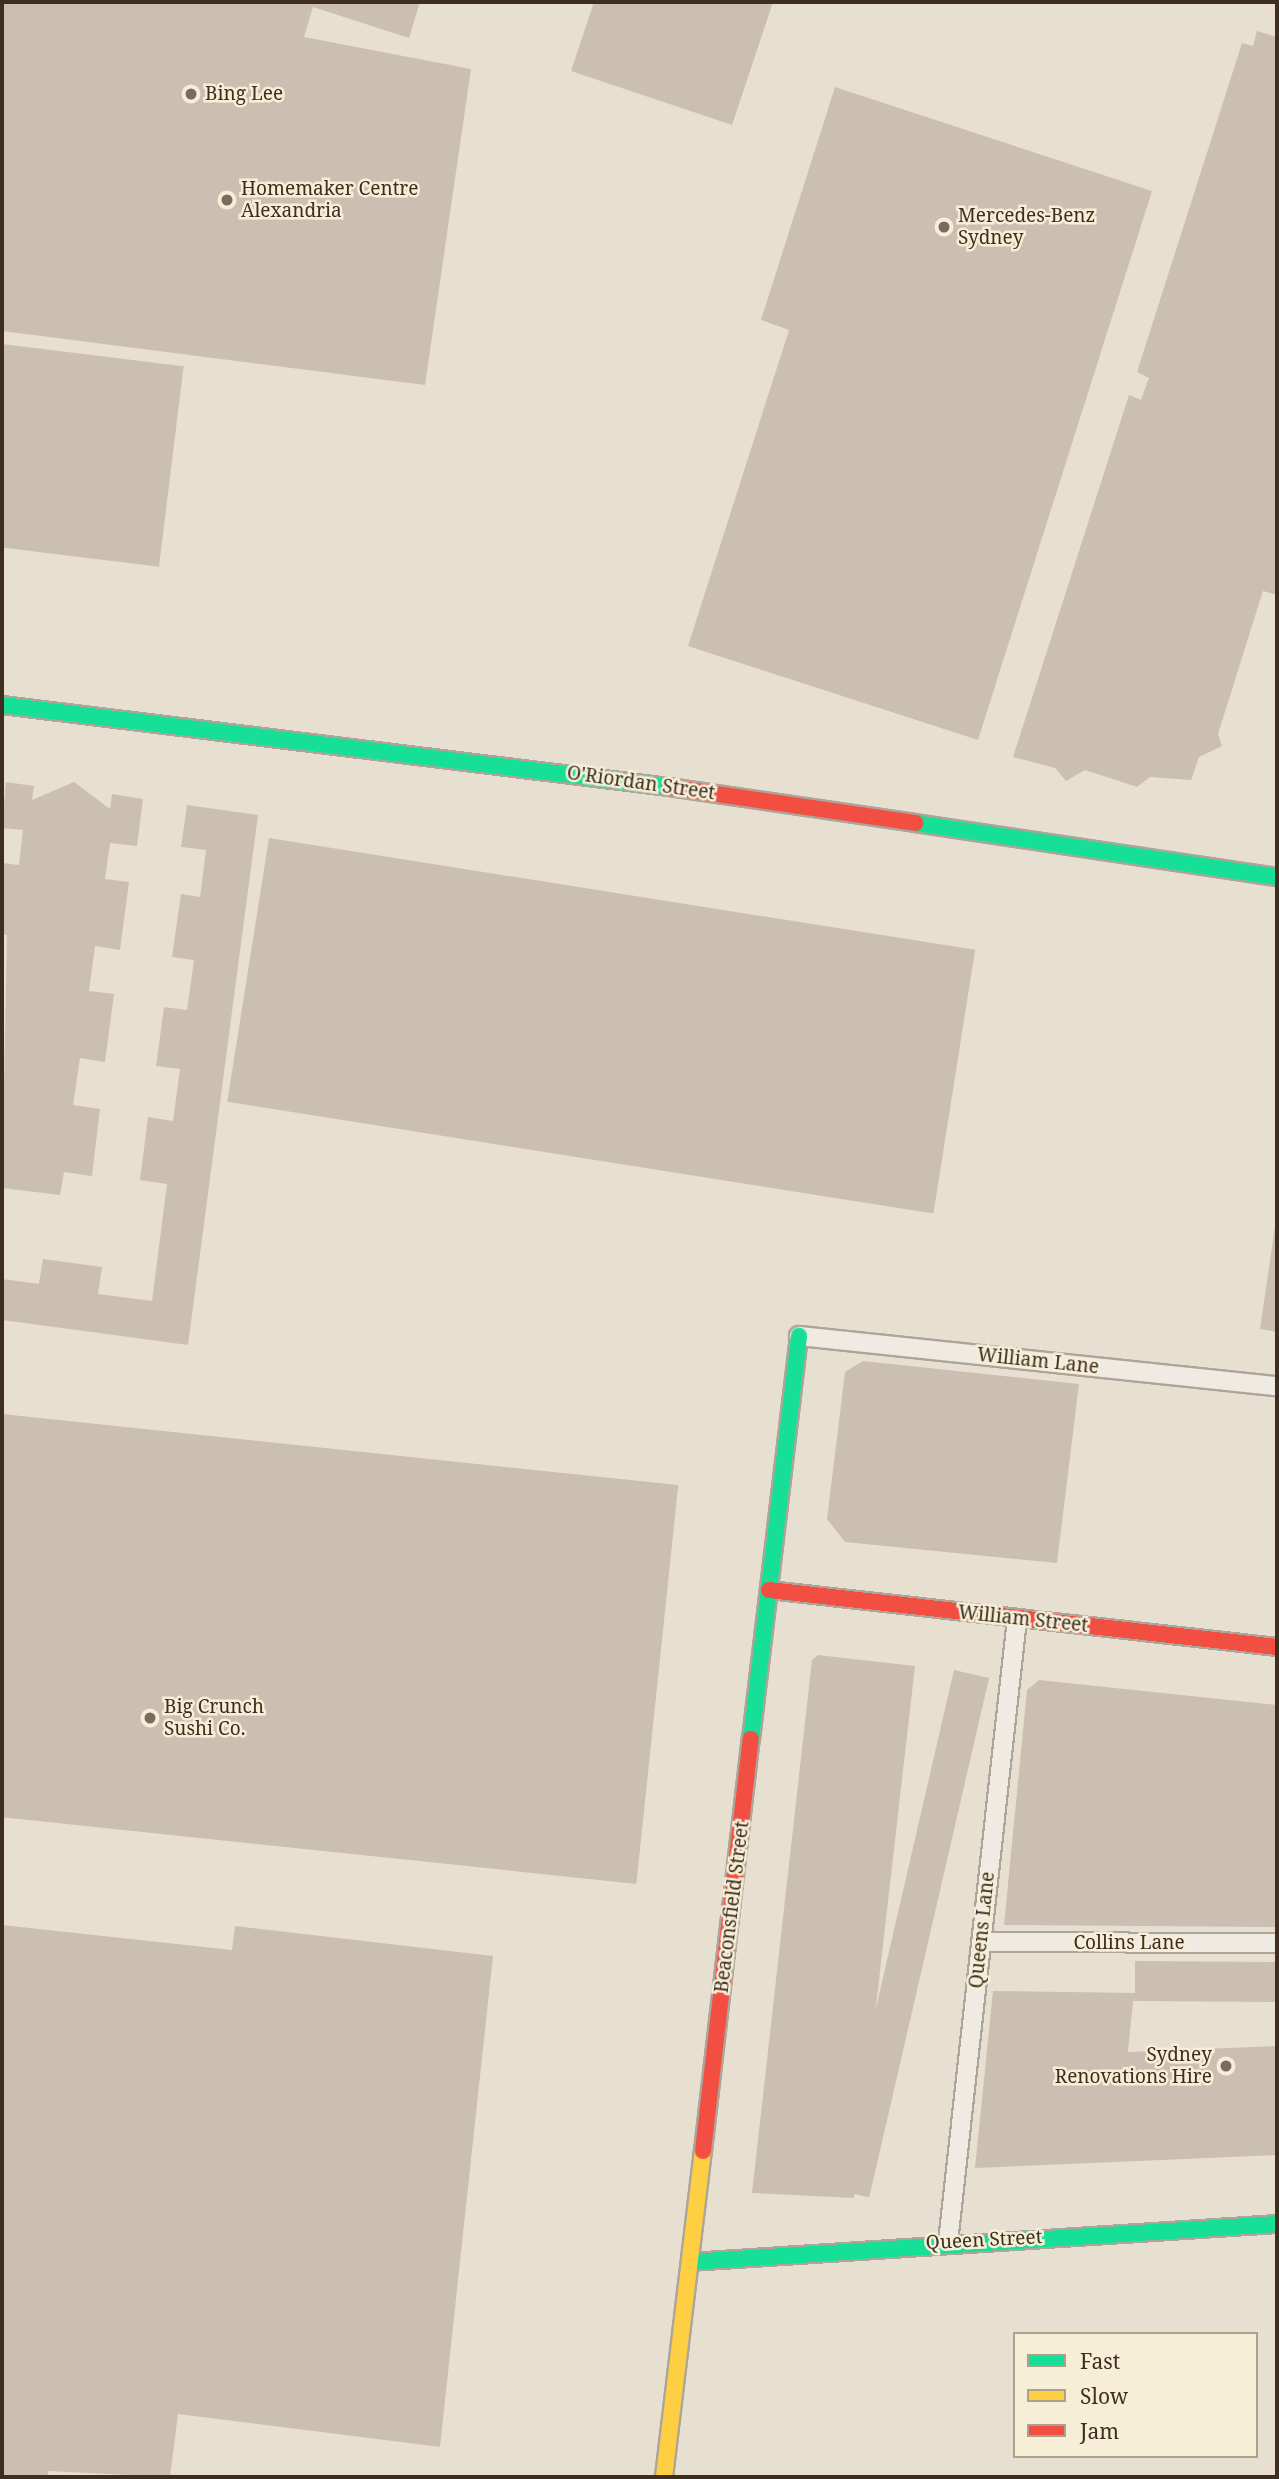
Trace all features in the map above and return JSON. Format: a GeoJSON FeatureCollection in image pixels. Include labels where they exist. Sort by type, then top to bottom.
{"type":"FeatureCollection","features":[{"type":"Feature","properties":{"kind":"street","name":"O'Riordan Street"},"geometry":{"type":"LineString","coordinates":[[2,705],[594,776],[1277,877]]}},
{"type":"Feature","properties":{"kind":"street","name":"Beaconsfield Street"},"geometry":{"type":"LineString","coordinates":[[664,2477],[799,1336]]}},
{"type":"Feature","properties":{"kind":"street","name":"William Street"},"geometry":{"type":"LineString","coordinates":[[769,1590],[1277,1647]]}},
{"type":"Feature","properties":{"kind":"street","name":"Queen Street"},"geometry":{"type":"LineString","coordinates":[[690,2262],[948,2242],[1277,2224]]}},
{"type":"Feature","properties":{"kind":"lane","name":"William Lane"},"geometry":{"type":"LineString","coordinates":[[799,1336],[1277,1386]]}},
{"type":"Feature","properties":{"kind":"lane","name":"Queens Lane"},"geometry":{"type":"LineString","coordinates":[[948,2242],[1017,1619]]}},
{"type":"Feature","properties":{"kind":"lane","name":"Collins Lane"},"geometry":{"type":"LineString","coordinates":[[981,1942],[1277,1943]]}},
{"type":"Feature","properties":{"kind":"building","name":"Homemaker Centre Alexandria"},"geometry":{"type":"Polygon","coordinates":[[[2,2],[420,2],[409,38],[313,7],[304,37],[471,69],[425,385],[2,331],[2,2]]]}},
{"type":"Feature","properties":{"kind":"building"},"geometry":{"type":"Polygon","coordinates":[[[594,2],[773,2],[732,125],[571,71],[594,2]]]}},
{"type":"Feature","properties":{"kind":"building"},"geometry":{"type":"Polygon","coordinates":[[[1257,31],[1277,37],[1277,595],[1263,591],[1218,734],[1222,746],[1199,757],[1191,780],[1150,777],[1137,787],[1085,770],[1066,781],[1055,768],[1013,757],[1129,395],[1141,400],[1149,378],[1137,372],[1242,43],[1253,46],[1257,31]]]}},
{"type":"Feature","properties":{"kind":"building"},"geometry":{"type":"Polygon","coordinates":[[[835,87],[1152,191],[978,740],[688,646],[789,330],[761,320],[835,87]]]}},
{"type":"Feature","properties":{"kind":"building"},"geometry":{"type":"Polygon","coordinates":[[[2,344],[184,366],[159,567],[2,548],[2,344]]]}},
{"type":"Feature","properties":{"kind":"building"},"geometry":{"type":"Polygon","coordinates":[[[6,782],[34,786],[32,800],[74,782],[110,809],[112,794],[143,799],[137,846],[110,843],[105,879],[129,882],[120,950],[95,946],[89,991],[114,994],[105,1062],[80,1058],[73,1105],[100,1109],[92,1176],[64,1172],[60,1195],[2,1188],[7,935],[2,934],[2,863],[19,865],[23,830],[2,828],[6,782]]]}},
{"type":"Feature","properties":{"kind":"building"},"geometry":{"type":"Polygon","coordinates":[[[187,805],[258,815],[188,1345],[2,1320],[2,1279],[39,1284],[43,1259],[102,1267],[98,1294],[152,1301],[167,1184],[140,1180],[148,1117],[173,1121],[180,1069],[156,1066],[164,1007],[187,1010],[194,960],[172,957],[181,894],[200,897],[206,850],[181,847],[187,805]]]}},
{"type":"Feature","properties":{"kind":"building"},"geometry":{"type":"Polygon","coordinates":[[[269,838],[975,950],[933,1214],[227,1102],[269,838]]]}},
{"type":"Feature","properties":{"kind":"building"},"geometry":{"type":"Polygon","coordinates":[[[1277,1219],[1277,1332],[1260,1329],[1277,1219]]]}},
{"type":"Feature","properties":{"kind":"building"},"geometry":{"type":"Polygon","coordinates":[[[863,1361],[1079,1384],[1057,1563],[845,1542],[827,1519],[845,1372],[863,1361]]]}},
{"type":"Feature","properties":{"kind":"building"},"geometry":{"type":"Polygon","coordinates":[[[2,1414],[678,1485],[636,1884],[2,1817],[2,1414]]]}},
{"type":"Feature","properties":{"kind":"building"},"geometry":{"type":"Polygon","coordinates":[[[818,1655],[915,1666],[854,2198],[752,2193],[812,1660],[818,1655]]]}},
{"type":"Feature","properties":{"kind":"building"},"geometry":{"type":"Polygon","coordinates":[[[954,1670],[989,1678],[869,2197],[834,2189],[954,1670]]]}},
{"type":"Feature","properties":{"kind":"building"},"geometry":{"type":"Polygon","coordinates":[[[1039,1680],[1277,1705],[1277,1927],[1004,1925],[1027,1690],[1039,1680]]]}},
{"type":"Feature","properties":{"kind":"building"},"geometry":{"type":"Polygon","coordinates":[[[2,1925],[232,1950],[235,1926],[493,1956],[440,2447],[178,2414],[170,2477],[48,2471],[48,2477],[2,2477],[2,1925]]]}},
{"type":"Feature","properties":{"kind":"building"},"geometry":{"type":"Polygon","coordinates":[[[1135,1961],[1277,1962],[1277,2002],[1133,2001],[1128,2052],[1277,2046],[1277,2155],[975,2168],[993,1991],[1135,1993],[1135,1961]]]}},
{"type":"Feature","properties":{"kind":"traffic: fast"},"geometry":{"type":"LineString","coordinates":[[2,705],[669,787]]}},
{"type":"Feature","properties":{"kind":"traffic: fast"},"geometry":{"type":"LineString","coordinates":[[915,823],[1277,877]]}},
{"type":"Feature","properties":{"kind":"traffic: fast"},"geometry":{"type":"LineString","coordinates":[[751,1739],[799,1336]]}},
{"type":"Feature","properties":{"kind":"traffic: fast"},"geometry":{"type":"LineString","coordinates":[[690,2262],[1277,2224]]}},
{"type":"Feature","properties":{"kind":"traffic: slow"},"geometry":{"type":"LineString","coordinates":[[664,2477],[703,2151]]}},
{"type":"Feature","properties":{"kind":"traffic: jam"},"geometry":{"type":"LineString","coordinates":[[669,787],[915,823]]}},
{"type":"Feature","properties":{"kind":"traffic: jam"},"geometry":{"type":"LineString","coordinates":[[769,1590],[1277,1647]]}},
{"type":"Feature","properties":{"kind":"traffic: jam"},"geometry":{"type":"LineString","coordinates":[[703,2151],[751,1739]]}},
{"type":"Feature","properties":{"kind":"place","name":"Bing Lee"},"geometry":{"type":"Point","coordinates":[191,94]}},
{"type":"Feature","properties":{"kind":"place","name":"Homemaker Centre Alexandria"},"geometry":{"type":"Point","coordinates":[227,200]}},
{"type":"Feature","properties":{"kind":"place","name":"Mercedes-Benz Sydney"},"geometry":{"type":"Point","coordinates":[944,227]}},
{"type":"Feature","properties":{"kind":"place","name":"Big Crunch Sushi Co."},"geometry":{"type":"Point","coordinates":[150,1718]}},
{"type":"Feature","properties":{"kind":"place","name":"Sydney Renovations Hire"},"geometry":{"type":"Point","coordinates":[1226,2066]}}]}
